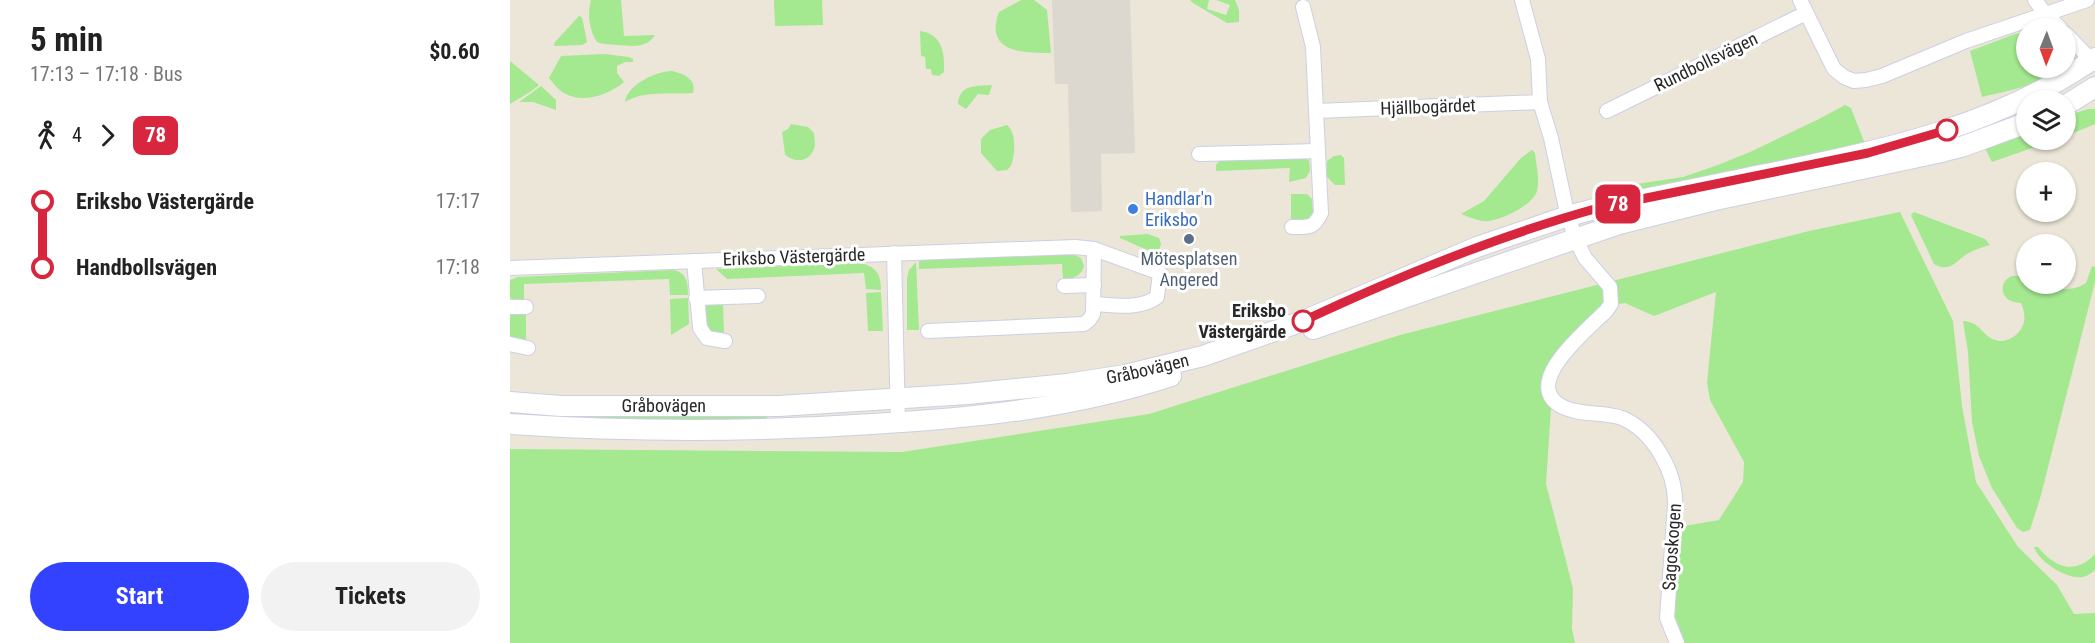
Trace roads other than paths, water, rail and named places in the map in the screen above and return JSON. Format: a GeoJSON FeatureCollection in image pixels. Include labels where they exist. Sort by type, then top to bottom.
{"type":"FeatureCollection","features":[{"type":"Feature","properties":{"kind":"main road","name":"Gråbovägen"},"geometry":{"type":"LineString","coordinates":[[510,402],[561,406],[779,406],[967,394],[1067,384],[1125,375],[1203,356],[1303,321],[1477,247],[1568,216],[1915,141],[1988,116],[2094,61]]}},
{"type":"Feature","properties":{"kind":"main road"},"geometry":{"type":"LineString","coordinates":[[2076,99],[2095,87]]}},
{"type":"Feature","properties":{"kind":"main road","name":"Gråbovägen"},"geometry":{"type":"LineString","coordinates":[[510,424],[656,431],[818,428],[983,416],[1065,404],[1112,394],[1227,358],[1619,224],[1715,200],[1937,153],[1964,146],[2016,127]]}},
{"type":"Feature","properties":{"kind":"street"},"geometry":{"type":"LineString","coordinates":[[1522,0],[1538,59],[1540,102],[1551,138],[1558,180],[1575,238]]}},
{"type":"Feature","properties":{"kind":"street"},"geometry":{"type":"LineString","coordinates":[[1800,0],[1834,69],[1854,81],[1882,76],[1966,41],[2087,0]]}},
{"type":"Feature","properties":{"kind":"street"},"geometry":{"type":"LineString","coordinates":[[2035,0],[2049,18]]}},
{"type":"Feature","properties":{"kind":"street"},"geometry":{"type":"LineString","coordinates":[[1292,228],[1309,227],[1316,223],[1321,213],[1313,47],[1303,7]]}},
{"type":"Feature","properties":{"kind":"street","name":"Rundbollsvägen"},"geometry":{"type":"LineString","coordinates":[[1607,111],[1806,13]]}},
{"type":"Feature","properties":{"kind":"street"},"geometry":{"type":"LineString","coordinates":[[2076,44],[2094,61]]}},
{"type":"Feature","properties":{"kind":"street","name":"Hjällbogärdet"},"geometry":{"type":"LineString","coordinates":[[1316,111],[1540,102]]}},
{"type":"Feature","properties":{"kind":"street"},"geometry":{"type":"LineString","coordinates":[[1199,154],[1318,151]]}},
{"type":"Feature","properties":{"kind":"street","name":"Sagoskogen"},"geometry":{"type":"LineString","coordinates":[[1575,238],[1585,258],[1611,286],[1611,304],[1553,365],[1548,382],[1550,395],[1563,408],[1619,417],[1628,421],[1648,438],[1671,477],[1676,491],[1667,618],[1677,643]]}},
{"type":"Feature","properties":{"kind":"street","name":"Eriksbo Västergärde"},"geometry":{"type":"LineString","coordinates":[[510,268],[1075,247],[1094,249],[1160,273],[1156,297],[1150,302],[1128,305],[1094,304]]}},
{"type":"Feature","properties":{"kind":"street"},"geometry":{"type":"LineString","coordinates":[[928,331],[1084,324],[1093,314],[1094,249]]}},
{"type":"Feature","properties":{"kind":"street"},"geometry":{"type":"LineString","coordinates":[[894,253],[898,423]]}},
{"type":"Feature","properties":{"kind":"street"},"geometry":{"type":"LineString","coordinates":[[694,261],[700,328],[707,338],[725,341]]}},
{"type":"Feature","properties":{"kind":"street"},"geometry":{"type":"LineString","coordinates":[[1064,286],[1094,285]]}},
{"type":"Feature","properties":{"kind":"street","name":"Eriksbo Västergärde"},"geometry":{"type":"LineString","coordinates":[[696,298],[758,296]]}},
{"type":"Feature","properties":{"kind":"street"},"geometry":{"type":"LineString","coordinates":[[510,307],[526,307]]}},
{"type":"Feature","properties":{"kind":"street"},"geometry":{"type":"LineString","coordinates":[[510,344],[528,348]]}},
{"type":"Feature","properties":{"kind":"place","name":"Handlar'n Eriksbo"},"geometry":{"type":"Point","coordinates":[1133,209]}},
{"type":"Feature","properties":{"kind":"place","name":"Mötesplatsen Angered"},"geometry":{"type":"Point","coordinates":[1189,239]}},
{"type":"Feature","properties":{"kind":"place","name":"Eriksbo Västergärde"},"geometry":{"type":"Point","coordinates":[1303,321]}}]}
